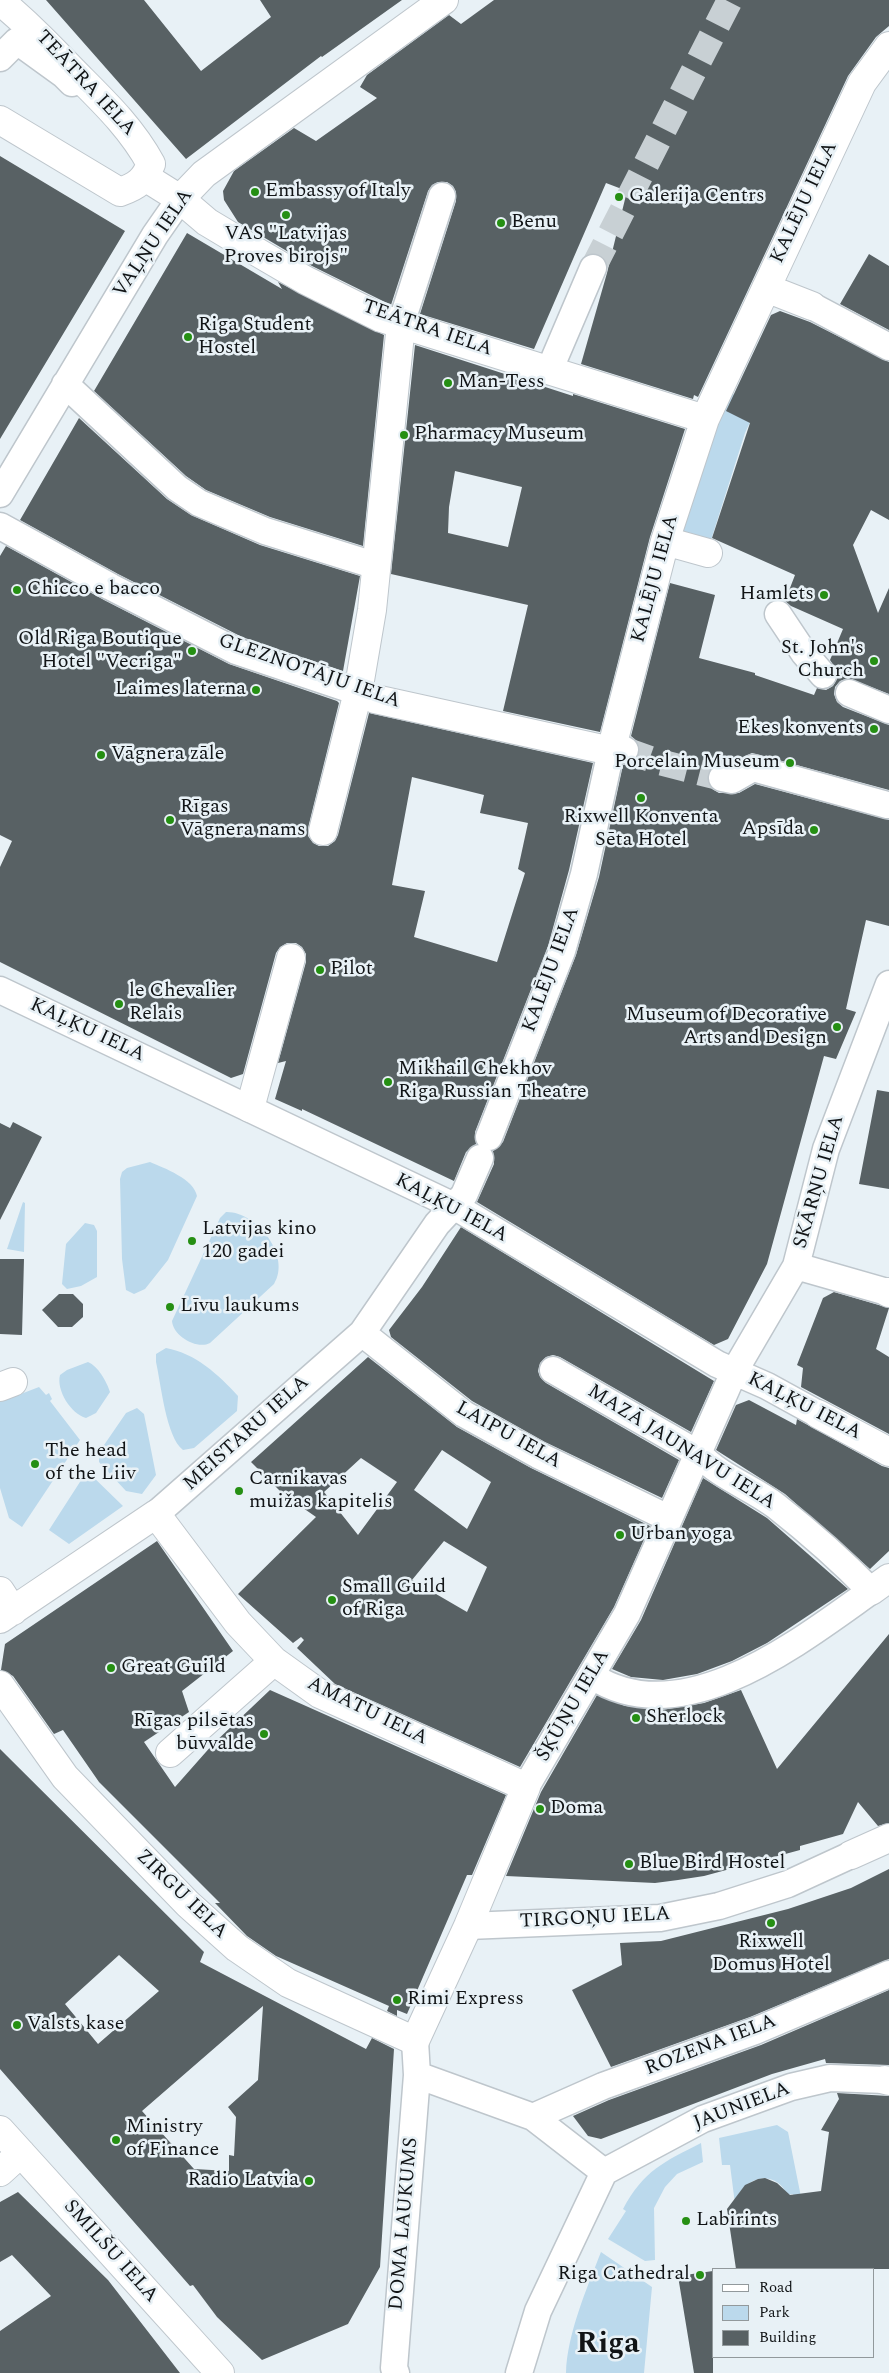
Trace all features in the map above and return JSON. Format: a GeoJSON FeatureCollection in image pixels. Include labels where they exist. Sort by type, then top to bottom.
{"type":"FeatureCollection","features":[{"type":"Feature","properties":{"kind":"street","name":"VAĻŅU IELA"},"geometry":{"type":"LineString","coordinates":[[0,494],[64,384],[155,235],[180,199],[212,168],[444,0]]}},
{"type":"Feature","properties":{"kind":"street","name":"TEĀTRA IELA"},"geometry":{"type":"LineString","coordinates":[[0,1],[26,22],[120,119],[140,144],[151,164],[145,177],[180,199],[207,222],[305,280],[381,318],[705,419]]}},
{"type":"Feature","properties":{"kind":"street"},"geometry":{"type":"LineString","coordinates":[[0,58],[17,41],[64,75],[129,144],[136,159],[135,172],[125,180],[114,182],[0,109]]}},
{"type":"Feature","properties":{"kind":"street","name":"KALĒJU IELA"},"geometry":{"type":"LineString","coordinates":[[454,1206],[464,1195],[562,951],[618,750],[665,541],[705,419],[788,237],[862,83],[889,46]]}},
{"type":"Feature","properties":{"kind":"street"},"geometry":{"type":"LineString","coordinates":[[0,120],[120,192],[138,186],[145,177]]}},
{"type":"Feature","properties":{"kind":"street"},"geometry":{"type":"LineString","coordinates":[[323,832],[358,692],[377,566],[401,324],[442,196]]}},
{"type":"Feature","properties":{"kind":"street"},"geometry":{"type":"LineString","coordinates":[[549,371],[593,268]]}},
{"type":"Feature","properties":{"kind":"street"},"geometry":{"type":"LineString","coordinates":[[766,288],[812,306],[889,347]]}},
{"type":"Feature","properties":{"kind":"street"},"geometry":{"type":"LineString","coordinates":[[64,384],[176,488],[199,503],[265,531],[377,566]]}},
{"type":"Feature","properties":{"kind":"street","name":"GLEZNOTĀJU IELA"},"geometry":{"type":"LineString","coordinates":[[0,526],[110,587],[236,651],[375,699],[618,750]]}},
{"type":"Feature","properties":{"kind":"street"},"geometry":{"type":"LineString","coordinates":[[665,541],[708,554]]}},
{"type":"Feature","properties":{"kind":"street"},"geometry":{"type":"LineString","coordinates":[[778,614],[804,653],[823,675]]}},
{"type":"Feature","properties":{"kind":"street"},"geometry":{"type":"LineString","coordinates":[[849,693],[889,710]]}},
{"type":"Feature","properties":{"kind":"street"},"geometry":{"type":"LineString","coordinates":[[722,778],[732,780],[753,768],[887,805]]}},
{"type":"Feature","properties":{"kind":"street"},"geometry":{"type":"LineString","coordinates":[[250,1108],[290,958]]}},
{"type":"Feature","properties":{"kind":"street","name":"SKĀRŅU IELA"},"geometry":{"type":"LineString","coordinates":[[734,1372],[796,1266],[826,1149],[889,984]]}},
{"type":"Feature","properties":{"kind":"street","name":"KAĻĶU IELA"},"geometry":{"type":"LineString","coordinates":[[0,990],[454,1206],[717,1364],[889,1452]]}},
{"type":"Feature","properties":{"kind":"street","name":"MEISTARU IELA"},"geometry":{"type":"LineString","coordinates":[[4,1607],[156,1514],[362,1333],[437,1224],[454,1206]]}},
{"type":"Feature","properties":{"kind":"street"},"geometry":{"type":"LineString","coordinates":[[796,1266],[888,1292]]}},
{"type":"Feature","properties":{"kind":"street","name":"LAIPU IELA"},"geometry":{"type":"LineString","coordinates":[[362,1333],[464,1414],[538,1455],[668,1518]]}},
{"type":"Feature","properties":{"kind":"street","name":"MAZĀ JAUNAVU IELA"},"geometry":{"type":"LineString","coordinates":[[554,1370],[698,1454],[708,1464],[775,1505],[854,1574],[880,1585]]}},
{"type":"Feature","properties":{"kind":"street","name":"ŠĶŪŅU IELA"},"geometry":{"type":"LineString","coordinates":[[415,2042],[468,1926],[526,1787],[627,1614],[734,1372]]}},
{"type":"Feature","properties":{"kind":"street","name":"AMATU IELA"},"geometry":{"type":"LineString","coordinates":[[156,1514],[238,1623],[274,1661],[320,1694],[526,1787]]}},
{"type":"Feature","properties":{"kind":"street"},"geometry":{"type":"LineString","coordinates":[[592,1676],[606,1686],[636,1692],[670,1694],[700,1688],[732,1677],[778,1655],[880,1585]]}},
{"type":"Feature","properties":{"kind":"street"},"geometry":{"type":"LineString","coordinates":[[170,1753],[274,1661]]}},
{"type":"Feature","properties":{"kind":"street","name":"ZIRGU IELA"},"geometry":{"type":"LineString","coordinates":[[0,1685],[65,1777],[162,1878],[237,1948],[288,1983],[415,2042]]}},
{"type":"Feature","properties":{"kind":"street","name":"TIRGOŅU IELA"},"geometry":{"type":"LineString","coordinates":[[468,1926],[660,1918],[719,1906],[788,1884],[889,1838]]}},
{"type":"Feature","properties":{"kind":"street","name":"ROZENA IELA"},"geometry":{"type":"LineString","coordinates":[[533,2117],[603,2086],[755,2030],[889,1974]]}},
{"type":"Feature","properties":{"kind":"street","name":"DOMA LAUKUMS"},"geometry":{"type":"LineString","coordinates":[[390,2371],[417,2075],[415,2042]]}},
{"type":"Feature","properties":{"kind":"street"},"geometry":{"type":"LineString","coordinates":[[417,2075],[533,2117],[604,2172],[538,2311],[519,2373]]}},
{"type":"Feature","properties":{"kind":"street","name":"JAUNIELA"},"geometry":{"type":"LineString","coordinates":[[604,2172],[703,2119],[790,2086],[830,2078],[887,2081]]}},
{"type":"Feature","properties":{"kind":"street","name":"SMILŠU IELA"},"geometry":{"type":"LineString","coordinates":[[0,2130],[220,2373]]}},
{"type":"Feature","properties":{"kind":"street"},"geometry":{"type":"LineString","coordinates":[[0,2172],[21,2153]]}},
{"type":"Feature","properties":{"kind":"green space"},"geometry":{"type":"Polygon","coordinates":[[[731,393],[757,407],[745,433],[711,540],[679,531],[716,426],[731,393]]]}},
{"type":"Feature","properties":{"kind":"green space"},"geometry":{"type":"Polygon","coordinates":[[[150,1162],[185,1179],[195,1190],[197,1196],[168,1260],[145,1289],[134,1294],[126,1290],[122,1259],[120,1179],[122,1172],[127,1168],[150,1162]]]}},
{"type":"Feature","properties":{"kind":"green space"},"geometry":{"type":"Polygon","coordinates":[[[23,1202],[25,1203],[24,1252],[7,1249],[23,1202]]]}},
{"type":"Feature","properties":{"kind":"green space"},"geometry":{"type":"Polygon","coordinates":[[[226,1212],[249,1219],[268,1237],[275,1249],[278,1273],[274,1284],[210,1343],[199,1345],[181,1336],[173,1327],[172,1321],[220,1218],[226,1212]]]}},
{"type":"Feature","properties":{"kind":"green space"},"geometry":{"type":"Polygon","coordinates":[[[85,1223],[94,1225],[97,1231],[97,1277],[81,1286],[67,1289],[62,1284],[66,1244],[85,1223]]]}},
{"type":"Feature","properties":{"kind":"green space"},"geometry":{"type":"Polygon","coordinates":[[[166,1348],[187,1355],[206,1366],[238,1396],[237,1411],[194,1448],[183,1450],[172,1434],[168,1422],[156,1362],[156,1354],[166,1348]]]}},
{"type":"Feature","properties":{"kind":"green space"},"geometry":{"type":"Polygon","coordinates":[[[88,1362],[102,1375],[110,1392],[96,1413],[86,1418],[80,1416],[70,1407],[59,1381],[60,1375],[67,1370],[88,1362]]]}},
{"type":"Feature","properties":{"kind":"green space"},"geometry":{"type":"Polygon","coordinates":[[[39,1387],[46,1395],[49,1393],[52,1399],[50,1401],[80,1440],[22,1527],[9,1518],[0,1488],[0,1402],[39,1387]]]}},
{"type":"Feature","properties":{"kind":"green space"},"geometry":{"type":"Polygon","coordinates":[[[137,1408],[144,1414],[156,1475],[142,1494],[126,1491],[99,1462],[102,1448],[126,1413],[137,1408]]]}},
{"type":"Feature","properties":{"kind":"green space"},"geometry":{"type":"Polygon","coordinates":[[[87,1471],[123,1506],[69,1544],[49,1530],[87,1471]]]}},
{"type":"Feature","properties":{"kind":"green space"},"geometry":{"type":"Polygon","coordinates":[[[777,2125],[788,2132],[801,2197],[794,2198],[793,2194],[787,2195],[782,2186],[775,2181],[759,2179],[751,2182],[744,2188],[738,2195],[735,2204],[730,2165],[722,2165],[719,2138],[777,2125]]]}},
{"type":"Feature","properties":{"kind":"green space"},"geometry":{"type":"Polygon","coordinates":[[[701,2143],[703,2162],[677,2174],[665,2187],[654,2208],[655,2260],[645,2261],[608,2239],[626,2211],[623,2209],[631,2196],[647,2176],[656,2168],[701,2143]]]}},
{"type":"Feature","properties":{"kind":"green space"},"geometry":{"type":"Polygon","coordinates":[[[601,2252],[652,2287],[644,2373],[566,2373],[567,2358],[574,2327],[601,2252]]]}},
{"type":"Feature","properties":{"kind":"building"},"geometry":{"type":"Polygon","coordinates":[[[46,0],[144,0],[201,71],[271,17],[260,0],[402,0],[321,56],[186,159],[46,0]]]}},
{"type":"Feature","properties":{"kind":"building","name":"Galerija Centrs"},"geometry":{"type":"Polygon","coordinates":[[[494,0],[889,0],[889,26],[876,37],[848,76],[698,397],[694,395],[693,399],[581,364],[607,273],[627,191],[606,183],[534,349],[420,314],[456,201],[456,192],[453,186],[447,182],[438,182],[432,185],[428,191],[391,305],[312,266],[238,222],[224,200],[223,191],[234,171],[294,128],[316,141],[377,98],[360,87],[367,75],[449,15],[461,24],[494,0]]]}},
{"type":"Feature","properties":{"kind":"building"},"geometry":{"type":"Polygon","coordinates":[[[0,156],[125,231],[0,439],[0,156]]]}},
{"type":"Feature","properties":{"kind":"building"},"geometry":{"type":"Polygon","coordinates":[[[187,233],[282,289],[278,282],[384,335],[363,546],[270,517],[206,490],[186,476],[94,391],[187,233]]]}},
{"type":"Feature","properties":{"kind":"building"},"geometry":{"type":"Polygon","coordinates":[[[869,254],[889,266],[889,330],[840,304],[869,254]]]}},
{"type":"Feature","properties":{"kind":"building"},"geometry":{"type":"Polygon","coordinates":[[[780,311],[810,322],[889,362],[889,520],[871,510],[853,545],[878,613],[889,588],[889,694],[848,678],[840,681],[835,687],[834,694],[837,702],[843,707],[889,725],[889,790],[752,753],[729,764],[718,764],[711,768],[707,775],[708,782],[712,789],[719,793],[739,793],[755,784],[889,820],[889,926],[866,920],[846,1009],[856,1012],[836,1059],[824,1056],[767,1264],[728,1339],[714,1345],[477,1202],[494,1164],[493,1151],[503,1142],[576,955],[599,877],[623,765],[633,763],[639,756],[638,742],[631,736],[670,583],[715,595],[699,658],[755,673],[755,675],[814,695],[817,688],[826,690],[833,686],[837,679],[838,672],[830,660],[843,629],[791,606],[785,601],[795,575],[712,538],[750,423],[726,411],[771,315],[780,311]]]}},
{"type":"Feature","properties":{"kind":"building"},"geometry":{"type":"Polygon","coordinates":[[[415,345],[573,396],[573,394],[685,429],[650,537],[600,732],[503,711],[528,605],[391,574],[415,345]],[[455,471],[449,507],[448,533],[508,547],[522,487],[455,471]]]}},
{"type":"Feature","properties":{"kind":"building"},"geometry":{"type":"Polygon","coordinates":[[[79,418],[167,499],[191,515],[260,545],[360,576],[343,671],[242,637],[118,574],[20,520],[79,418]]]}},
{"type":"Feature","properties":{"kind":"building"},"geometry":{"type":"Polygon","coordinates":[[[6,546],[104,600],[229,664],[337,701],[339,703],[308,828],[308,836],[313,843],[319,846],[328,846],[335,841],[338,835],[369,713],[593,763],[569,870],[548,946],[475,1132],[476,1144],[466,1152],[454,1181],[302,1109],[302,1111],[275,1099],[286,1061],[278,1063],[306,962],[306,954],[302,947],[296,943],[287,943],[280,947],[276,953],[243,1074],[231,1078],[0,962],[0,867],[12,841],[0,835],[0,556],[6,546]],[[412,777],[392,885],[425,891],[414,937],[497,962],[525,873],[518,869],[528,823],[480,813],[484,795],[412,777]]]}},
{"type":"Feature","properties":{"kind":"building"},"geometry":{"type":"Polygon","coordinates":[[[877,1090],[889,1092],[889,1189],[859,1184],[877,1090]]]}},
{"type":"Feature","properties":{"kind":"building"},"geometry":{"type":"Polygon","coordinates":[[[13,1122],[42,1137],[0,1220],[0,1123],[10,1128],[13,1122]]]}},
{"type":"Feature","properties":{"kind":"building"},"geometry":{"type":"Polygon","coordinates":[[[461,1227],[714,1381],[691,1432],[560,1357],[553,1355],[546,1357],[540,1363],[538,1371],[540,1377],[546,1383],[679,1460],[662,1498],[545,1442],[472,1401],[391,1337],[389,1330],[422,1287],[461,1227]]]}},
{"type":"Feature","properties":{"kind":"building"},"geometry":{"type":"Polygon","coordinates":[[[0,1259],[24,1259],[22,1335],[0,1334],[0,1259]]]}},
{"type":"Feature","properties":{"kind":"building"},"geometry":{"type":"Polygon","coordinates":[[[834,1292],[889,1308],[876,1349],[889,1357],[889,1434],[801,1387],[803,1368],[797,1365],[823,1298],[834,1292]]]}},
{"type":"Feature","properties":{"kind":"building"},"geometry":{"type":"Polygon","coordinates":[[[59,1294],[73,1294],[83,1304],[83,1317],[72,1327],[58,1327],[42,1310],[59,1294]]]}},
{"type":"Feature","properties":{"kind":"building"},"geometry":{"type":"Polygon","coordinates":[[[368,1357],[457,1427],[531,1468],[650,1526],[614,1607],[520,1767],[335,1684],[297,1648],[304,1640],[301,1637],[293,1643],[238,1594],[316,1517],[283,1494],[251,1462],[368,1357]],[[442,1450],[414,1490],[467,1529],[491,1482],[442,1450]],[[361,1458],[324,1492],[358,1535],[397,1482],[361,1458]],[[444,1541],[412,1580],[467,1612],[487,1567],[444,1541]]]}},
{"type":"Feature","properties":{"kind":"building"},"geometry":{"type":"Polygon","coordinates":[[[749,1400],[796,1425],[797,1419],[882,1466],[889,1468],[889,1551],[870,1569],[785,1494],[716,1450],[736,1405],[749,1400]]]}},
{"type":"Feature","properties":{"kind":"building"},"geometry":{"type":"Polygon","coordinates":[[[703,1478],[767,1518],[848,1589],[767,1643],[732,1661],[697,1674],[663,1680],[631,1677],[612,1669],[641,1620],[703,1478]]]}},
{"type":"Feature","properties":{"kind":"building"},"geometry":{"type":"Polygon","coordinates":[[[157,1541],[233,1651],[182,1691],[189,1712],[144,1742],[175,1787],[213,1744],[270,1690],[506,1795],[472,1875],[467,1875],[407,2014],[397,2010],[397,2016],[387,2011],[389,2006],[276,1956],[247,1936],[215,1903],[220,1903],[99,1782],[63,1730],[54,1734],[13,1676],[1,1670],[5,1644],[157,1541]]]}},
{"type":"Feature","properties":{"kind":"building"},"geometry":{"type":"Polygon","coordinates":[[[889,1634],[889,1823],[878,1826],[858,1802],[843,1834],[800,1846],[800,1850],[704,1876],[678,1880],[655,1883],[506,1876],[541,1792],[597,1695],[625,1706],[662,1710],[704,1703],[741,1690],[777,1769],[889,1634]]]}},
{"type":"Feature","properties":{"kind":"building"},"geometry":{"type":"Polygon","coordinates":[[[0,1749],[204,1952],[200,1962],[366,2049],[372,2038],[394,2049],[380,2267],[348,2324],[262,2360],[217,2317],[193,2285],[190,2286],[0,2069],[0,1749]],[[119,1955],[65,2004],[98,2044],[159,1991],[119,1955]],[[263,2006],[142,2111],[194,2169],[229,2171],[229,2155],[234,2156],[236,2117],[228,2107],[258,2080],[263,2006]]]}},
{"type":"Feature","properties":{"kind":"building"},"geometry":{"type":"Polygon","coordinates":[[[889,1869],[889,1959],[750,2017],[611,2067],[572,1990],[622,1965],[620,1943],[661,1941],[788,1909],[851,1888],[889,1869]]]}},
{"type":"Feature","properties":{"kind":"building"},"geometry":{"type":"Polygon","coordinates":[[[889,1990],[889,2065],[826,2063],[825,2059],[772,2074],[601,2139],[588,2136],[573,2116],[609,2100],[761,2045],[889,1990]]]}},
{"type":"Feature","properties":{"kind":"building"},"geometry":{"type":"Polygon","coordinates":[[[837,2093],[889,2096],[889,2269],[736,2268],[727,2209],[745,2185],[758,2179],[765,2178],[777,2183],[790,2195],[821,2191],[829,2132],[821,2130],[839,2099],[837,2093]]]}},
{"type":"Feature","properties":{"kind":"building"},"geometry":{"type":"Polygon","coordinates":[[[18,2192],[108,2280],[180,2373],[0,2373],[0,2331],[51,2296],[12,2255],[0,2262],[0,2202],[18,2192]]]}},
{"type":"Feature","properties":{"kind":"building"},"geometry":{"type":"Polygon","coordinates":[[[712,2271],[713,2373],[694,2373],[678,2276],[712,2271]]]}},
{"type":"Feature","properties":{"kind":"tunnel"},"geometry":{"type":"LineString","coordinates":[[593,268],[730,0]]}},
{"type":"Feature","properties":{"kind":"tunnel"},"geometry":{"type":"LineString","coordinates":[[625,750],[659,762],[722,778]]}},
{"type":"Feature","properties":{"kind":"place","name":"Embassy of Italy"},"geometry":{"type":"Point","coordinates":[255,192]}},
{"type":"Feature","properties":{"kind":"place","name":"Galerija Centrs"},"geometry":{"type":"Point","coordinates":[619,197]}},
{"type":"Feature","properties":{"kind":"place","name":"VAS \"Latvijas Proves birojs\""},"geometry":{"type":"Point","coordinates":[286,215]}},
{"type":"Feature","properties":{"kind":"place","name":"Benu"},"geometry":{"type":"Point","coordinates":[501,223]}},
{"type":"Feature","properties":{"kind":"place","name":"Riga Student Hostel"},"geometry":{"type":"Point","coordinates":[188,337]}},
{"type":"Feature","properties":{"kind":"place","name":"Man-Tess"},"geometry":{"type":"Point","coordinates":[448,383]}},
{"type":"Feature","properties":{"kind":"place","name":"Pharmacy Museum"},"geometry":{"type":"Point","coordinates":[404,435]}},
{"type":"Feature","properties":{"kind":"place","name":"Chicco e bacco"},"geometry":{"type":"Point","coordinates":[17,590]}},
{"type":"Feature","properties":{"kind":"place","name":"Hamlets"},"geometry":{"type":"Point","coordinates":[824,595]}},
{"type":"Feature","properties":{"kind":"place","name":"Old Riga Boutique Hotel \"Vecriga\""},"geometry":{"type":"Point","coordinates":[192,651]}},
{"type":"Feature","properties":{"kind":"place","name":"St. John's Church"},"geometry":{"type":"Point","coordinates":[874,661]}},
{"type":"Feature","properties":{"kind":"place","name":"Laimes laterna"},"geometry":{"type":"Point","coordinates":[256,690]}},
{"type":"Feature","properties":{"kind":"place","name":"Ekes konvents"},"geometry":{"type":"Point","coordinates":[874,729]}},
{"type":"Feature","properties":{"kind":"place","name":"Vāgnera zāle"},"geometry":{"type":"Point","coordinates":[101,755]}},
{"type":"Feature","properties":{"kind":"place","name":"Porcelain Museum"},"geometry":{"type":"Point","coordinates":[790,763]}},
{"type":"Feature","properties":{"kind":"place","name":"Rixwell Konventa Sēta Hotel"},"geometry":{"type":"Point","coordinates":[641,798]}},
{"type":"Feature","properties":{"kind":"place","name":"Rīgas Vāgnera nams"},"geometry":{"type":"Point","coordinates":[170,820]}},
{"type":"Feature","properties":{"kind":"place","name":"Apsīda"},"geometry":{"type":"Point","coordinates":[814,830]}},
{"type":"Feature","properties":{"kind":"place","name":"Pilot"},"geometry":{"type":"Point","coordinates":[320,970]}},
{"type":"Feature","properties":{"kind":"place","name":"le Chevalier Relais"},"geometry":{"type":"Point","coordinates":[119,1004]}},
{"type":"Feature","properties":{"kind":"place","name":"Museum of Decorative Arts and Design"},"geometry":{"type":"Point","coordinates":[837,1027]}},
{"type":"Feature","properties":{"kind":"place","name":"Mikhail Chekhov Riga Russian Theatre"},"geometry":{"type":"Point","coordinates":[388,1082]}},
{"type":"Feature","properties":{"kind":"place","name":"Latvijas kino 120 gadei"},"geometry":{"type":"Point","coordinates":[192,1241]}},
{"type":"Feature","properties":{"kind":"place","name":"Līvu laukums"},"geometry":{"type":"Point","coordinates":[170,1307]}},
{"type":"Feature","properties":{"kind":"place","name":"The head of the Liiv"},"geometry":{"type":"Point","coordinates":[35,1464]}},
{"type":"Feature","properties":{"kind":"place","name":"Carnikavas muižas kapitelis"},"geometry":{"type":"Point","coordinates":[239,1491]}},
{"type":"Feature","properties":{"kind":"place","name":"Urban yoga"},"geometry":{"type":"Point","coordinates":[620,1535]}},
{"type":"Feature","properties":{"kind":"place","name":"Small Guild of Riga"},"geometry":{"type":"Point","coordinates":[332,1600]}},
{"type":"Feature","properties":{"kind":"place","name":"Great Guild"},"geometry":{"type":"Point","coordinates":[111,1668]}},
{"type":"Feature","properties":{"kind":"place","name":"Sherlock"},"geometry":{"type":"Point","coordinates":[636,1718]}},
{"type":"Feature","properties":{"kind":"place","name":"Rīgas pilsētas būvvalde"},"geometry":{"type":"Point","coordinates":[264,1734]}},
{"type":"Feature","properties":{"kind":"place","name":"Doma"},"geometry":{"type":"Point","coordinates":[540,1809]}},
{"type":"Feature","properties":{"kind":"place","name":"Blue Bird Hostel"},"geometry":{"type":"Point","coordinates":[629,1864]}},
{"type":"Feature","properties":{"kind":"place","name":"Rixwell Domus Hotel"},"geometry":{"type":"Point","coordinates":[771,1923]}},
{"type":"Feature","properties":{"kind":"place","name":"Rimi Express"},"geometry":{"type":"Point","coordinates":[397,2000]}},
{"type":"Feature","properties":{"kind":"place","name":"Valsts kase"},"geometry":{"type":"Point","coordinates":[17,2025]}},
{"type":"Feature","properties":{"kind":"place","name":"Ministry of Finance"},"geometry":{"type":"Point","coordinates":[116,2140]}},
{"type":"Feature","properties":{"kind":"place","name":"Radio Latvia"},"geometry":{"type":"Point","coordinates":[309,2181]}},
{"type":"Feature","properties":{"kind":"place","name":"Labirints"},"geometry":{"type":"Point","coordinates":[686,2221]}},
{"type":"Feature","properties":{"kind":"place","name":"Riga Cathedral"},"geometry":{"type":"Point","coordinates":[700,2275]}},
{"type":"Feature","properties":{"kind":"district","name":"Riga"},"geometry":{"type":"Point","coordinates":[608,2346]}}]}
